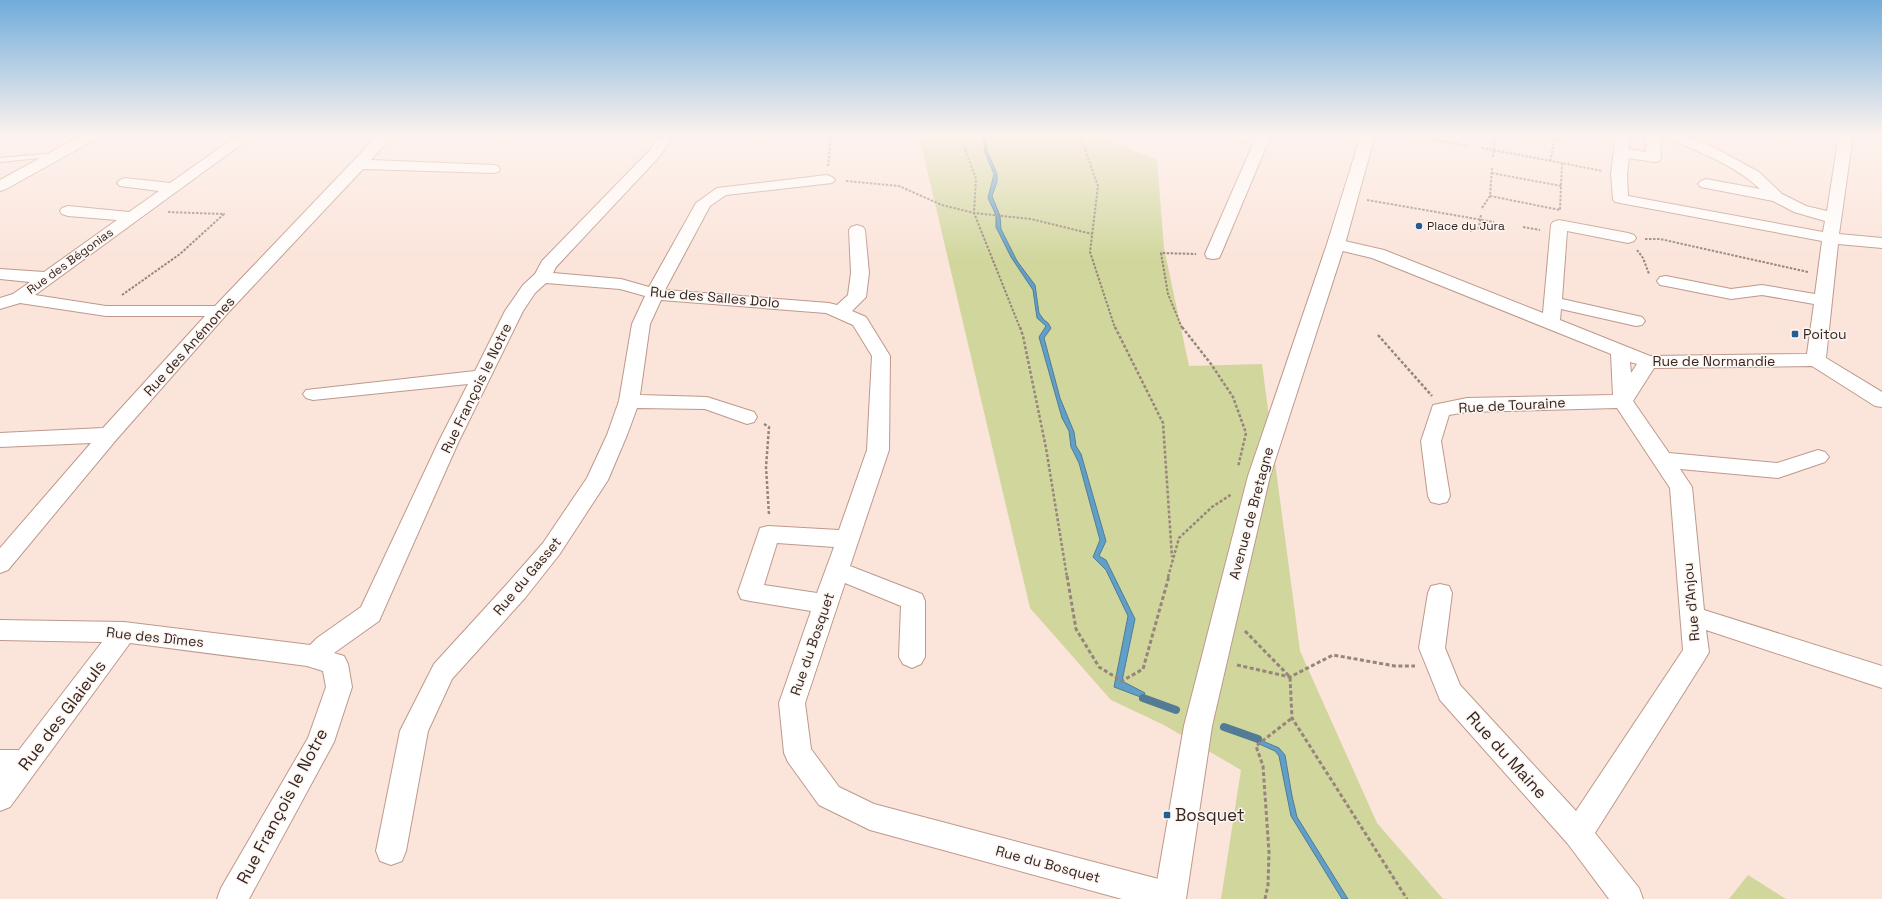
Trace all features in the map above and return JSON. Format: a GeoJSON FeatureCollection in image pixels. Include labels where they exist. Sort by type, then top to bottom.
{"type":"FeatureCollection","features":[{"type":"Feature","properties":{"kind":"street"},"geometry":{"type":"LineString","coordinates":[[0,186],[16,177]]}},
{"type":"Feature","properties":{"kind":"street","name":"Rue des Bégonias"},"geometry":{"type":"LineString","coordinates":[[19,298],[188,177]]}},
{"type":"Feature","properties":{"kind":"street","name":"Rue des Anémones"},"geometry":{"type":"LineString","coordinates":[[0,564],[109,435],[220,311],[347,177]]}},
{"type":"Feature","properties":{"kind":"street","name":"Rue François le Notre"},"geometry":{"type":"LineString","coordinates":[[312,657],[326,645],[370,614],[448,443],[514,311],[530,289],[542,277],[548,265],[632,177]]}},
{"type":"Feature","properties":{"kind":"street"},"geometry":{"type":"LineString","coordinates":[[1213,254],[1246,177]]}},
{"type":"Feature","properties":{"kind":"street","name":"Avenue de Bretagne"},"geometry":{"type":"LineString","coordinates":[[1170,898],[1198,726],[1226,612],[1248,473],[1336,244],[1355,177]]}},
{"type":"Feature","properties":{"kind":"street"},"geometry":{"type":"LineString","coordinates":[[1619,177],[1621,199],[1832,238],[1882,243]]}},
{"type":"Feature","properties":{"kind":"street"},"geometry":{"type":"LineString","coordinates":[[1756,177],[1777,197],[1800,209],[1834,218]]}},
{"type":"Feature","properties":{"kind":"street"},"geometry":{"type":"LineString","coordinates":[[1840,177],[1816,360],[1882,401]]}},
{"type":"Feature","properties":{"kind":"street","name":"Rue du Gasset"},"geometry":{"type":"LineString","coordinates":[[391,851],[414,731],[442,672],[516,591],[551,549],[597,480],[617,435],[629,401],[641,324],[663,275],[704,203],[722,191],[827,180]]}},
{"type":"Feature","properties":{"kind":"street"},"geometry":{"type":"LineString","coordinates":[[125,183],[173,188]]}},
{"type":"Feature","properties":{"kind":"street"},"geometry":{"type":"LineString","coordinates":[[1706,184],[1777,197]]}},
{"type":"Feature","properties":{"kind":"street"},"geometry":{"type":"LineString","coordinates":[[68,211],[137,214]]}},
{"type":"Feature","properties":{"kind":"street"},"geometry":{"type":"LineString","coordinates":[[1551,324],[1560,218],[1628,238]]}},
{"type":"Feature","properties":{"kind":"street"},"geometry":{"type":"LineString","coordinates":[[840,312],[857,297],[860,273],[857,230]]}},
{"type":"Feature","properties":{"kind":"street","name":"Rue de Normandie"},"geometry":{"type":"LineString","coordinates":[[1336,244],[1378,254],[1648,362],[1816,360]]}},
{"type":"Feature","properties":{"kind":"street"},"geometry":{"type":"LineString","coordinates":[[0,274],[48,278]]}},
{"type":"Feature","properties":{"kind":"street","name":"Rue des Salles Dolo"},"geometry":{"type":"LineString","coordinates":[[542,277],[620,284],[655,294],[830,308],[840,312]]}},
{"type":"Feature","properties":{"kind":"street"},"geometry":{"type":"LineString","coordinates":[[1666,281],[1731,294],[1762,290],[1824,301]]}},
{"type":"Feature","properties":{"kind":"street"},"geometry":{"type":"LineString","coordinates":[[0,304],[19,298]]}},
{"type":"Feature","properties":{"kind":"street","name":"Rue des Bégonias"},"geometry":{"type":"LineString","coordinates":[[19,298],[103,310],[220,311]]}},
{"type":"Feature","properties":{"kind":"street"},"geometry":{"type":"LineString","coordinates":[[1553,302],[1636,321]]}},
{"type":"Feature","properties":{"kind":"street","name":"Rue du Bosquet"},"geometry":{"type":"LineString","coordinates":[[840,312],[860,321],[881,356],[878,450],[792,703],[798,753],[829,796],[870,816],[1170,898]]}},
{"type":"Feature","properties":{"kind":"street"},"geometry":{"type":"LineString","coordinates":[[1620,352],[1623,401]]}},
{"type":"Feature","properties":{"kind":"street"},"geometry":{"type":"LineString","coordinates":[[1623,401],[1648,362]]}},
{"type":"Feature","properties":{"kind":"street"},"geometry":{"type":"LineString","coordinates":[[313,394],[482,376]]}},
{"type":"Feature","properties":{"kind":"street"},"geometry":{"type":"LineString","coordinates":[[629,401],[707,403],[747,417]]}},
{"type":"Feature","properties":{"kind":"street","name":"Rue de Touraine"},"geometry":{"type":"LineString","coordinates":[[1439,496],[1431,441],[1440,410],[1467,405],[1623,401]]}},
{"type":"Feature","properties":{"kind":"street","name":"Rue d'Anjou"},"geometry":{"type":"LineString","coordinates":[[1578,834],[1696,652],[1681,487],[1623,401]]}},
{"type":"Feature","properties":{"kind":"street"},"geometry":{"type":"LineString","coordinates":[[0,440],[109,435]]}},
{"type":"Feature","properties":{"kind":"street"},"geometry":{"type":"LineString","coordinates":[[1664,460],[1778,471],[1818,457]]}},
{"type":"Feature","properties":{"kind":"street"},"geometry":{"type":"LineString","coordinates":[[826,604],[750,592],[768,534],[847,540]]}},
{"type":"Feature","properties":{"kind":"street"},"geometry":{"type":"LineString","coordinates":[[837,570],[913,601],[912,657]]}},
{"type":"Feature","properties":{"kind":"street","name":"Rue du Maine"},"geometry":{"type":"LineString","coordinates":[[1440,593],[1432,648],[1449,692],[1578,834],[1628,899]]}},
{"type":"Feature","properties":{"kind":"street"},"geometry":{"type":"LineString","coordinates":[[1693,616],[1882,676]]}},
{"type":"Feature","properties":{"kind":"street","name":"Rue des Dîmes"},"geometry":{"type":"LineString","coordinates":[[0,630],[124,632],[312,657]]}},
{"type":"Feature","properties":{"kind":"street","name":"Rue des Glaieuls"},"geometry":{"type":"LineString","coordinates":[[0,798],[13,763],[124,632]]}},
{"type":"Feature","properties":{"kind":"street","name":"Rue François le Notre"},"geometry":{"type":"LineString","coordinates":[[232,899],[323,736],[339,687],[335,664],[312,657]]}},
{"type":"Feature","properties":{"kind":"path"},"geometry":{"type":"LineString","coordinates":[[827,177],[827,180],[899,186],[942,205],[974,213],[1031,219],[1092,234]]}},
{"type":"Feature","properties":{"kind":"path"},"geometry":{"type":"LineString","coordinates":[[975,177],[974,213],[997,267],[1023,336],[1046,448],[1076,629],[1099,667],[1122,681],[1143,669],[1179,538],[1248,473],[1246,433],[1233,397],[1211,364],[1183,329],[1168,294],[1161,253],[1213,254]]}},
{"type":"Feature","properties":{"kind":"path"},"geometry":{"type":"LineString","coordinates":[[1095,177],[1098,186],[1090,252],[1116,333],[1163,423],[1172,560]]}},
{"type":"Feature","properties":{"kind":"path"},"geometry":{"type":"LineString","coordinates":[[1482,208],[1490,196],[1492,177]]}},
{"type":"Feature","properties":{"kind":"path"},"geometry":{"type":"LineString","coordinates":[[1513,177],[1561,186]]}},
{"type":"Feature","properties":{"kind":"path"},"geometry":{"type":"LineString","coordinates":[[1490,196],[1560,218],[1561,177]]}},
{"type":"Feature","properties":{"kind":"path"},"geometry":{"type":"LineString","coordinates":[[1349,197],[1494,222]]}},
{"type":"Feature","properties":{"kind":"path"},"geometry":{"type":"LineString","coordinates":[[103,310],[180,254],[224,214],[137,214]]}},
{"type":"Feature","properties":{"kind":"path"},"geometry":{"type":"LineString","coordinates":[[1470,231],[1479,228],[1481,214]]}},
{"type":"Feature","properties":{"kind":"path"},"geometry":{"type":"LineString","coordinates":[[1628,238],[1660,239],[1827,276]]}},
{"type":"Feature","properties":{"kind":"path"},"geometry":{"type":"LineString","coordinates":[[1378,335],[1444,409]]}},
{"type":"Feature","properties":{"kind":"path"},"geometry":{"type":"LineString","coordinates":[[747,417],[769,427],[766,467],[769,498],[768,534]]}},
{"type":"Feature","properties":{"kind":"path"},"geometry":{"type":"LineString","coordinates":[[1226,612],[1290,676],[1292,718],[1407,899]]}},
{"type":"Feature","properties":{"kind":"path"},"geometry":{"type":"LineString","coordinates":[[1214,660],[1290,676],[1333,655],[1395,666],[1439,667]]}},
{"type":"Feature","properties":{"kind":"path"},"geometry":{"type":"LineString","coordinates":[[1265,899],[1268,885],[1269,852],[1263,766],[1256,746],[1292,718]]}},
{"type":"Feature","properties":{"kind":"green space"},"geometry":{"type":"Polygon","coordinates":[[[929,177],[1158,177],[1164,248],[1189,366],[1262,364],[1300,651],[1377,823],[1443,899],[1221,899],[1241,770],[1164,725],[1111,700],[1030,608],[929,177]]]}},
{"type":"Feature","properties":{"kind":"green space"},"geometry":{"type":"Polygon","coordinates":[[[1748,875],[1786,899],[1729,899],[1748,875]]]}},
{"type":"Feature","properties":{"kind":"water"},"geometry":{"type":"Polygon","coordinates":[[[993,177],[997,177],[997,182],[992,196],[1000,216],[1001,229],[1017,261],[1035,285],[1039,313],[1051,328],[1044,338],[1060,398],[1074,432],[1076,446],[1081,454],[1106,541],[1099,556],[1106,560],[1135,619],[1122,681],[1145,693],[1143,698],[1114,687],[1128,616],[1106,570],[1093,557],[1100,540],[1079,463],[1071,447],[1069,431],[1062,418],[1039,337],[1046,326],[1037,318],[1033,290],[1011,257],[996,227],[996,215],[988,198],[993,177]]]}},
{"type":"Feature","properties":{"kind":"water"},"geometry":{"type":"Polygon","coordinates":[[[1258,739],[1279,748],[1285,755],[1297,817],[1348,899],[1342,899],[1291,816],[1279,756],[1275,751],[1257,743],[1258,739]]]}},
{"type":"Feature","properties":{"kind":"waterway"},"geometry":{"type":"LineString","coordinates":[[1143,698],[1176,710]]}},
{"type":"Feature","properties":{"kind":"waterway"},"geometry":{"type":"LineString","coordinates":[[1224,727],[1258,739]]}},
{"type":"Feature","properties":{"kind":"place","name":"Place du Jura"},"geometry":{"type":"Point","coordinates":[1419,226]}},
{"type":"Feature","properties":{"kind":"place","name":"Poitou"},"geometry":{"type":"Point","coordinates":[1795,334]}},
{"type":"Feature","properties":{"kind":"place","name":"Bosquet"},"geometry":{"type":"Point","coordinates":[1167,815]}}]}
